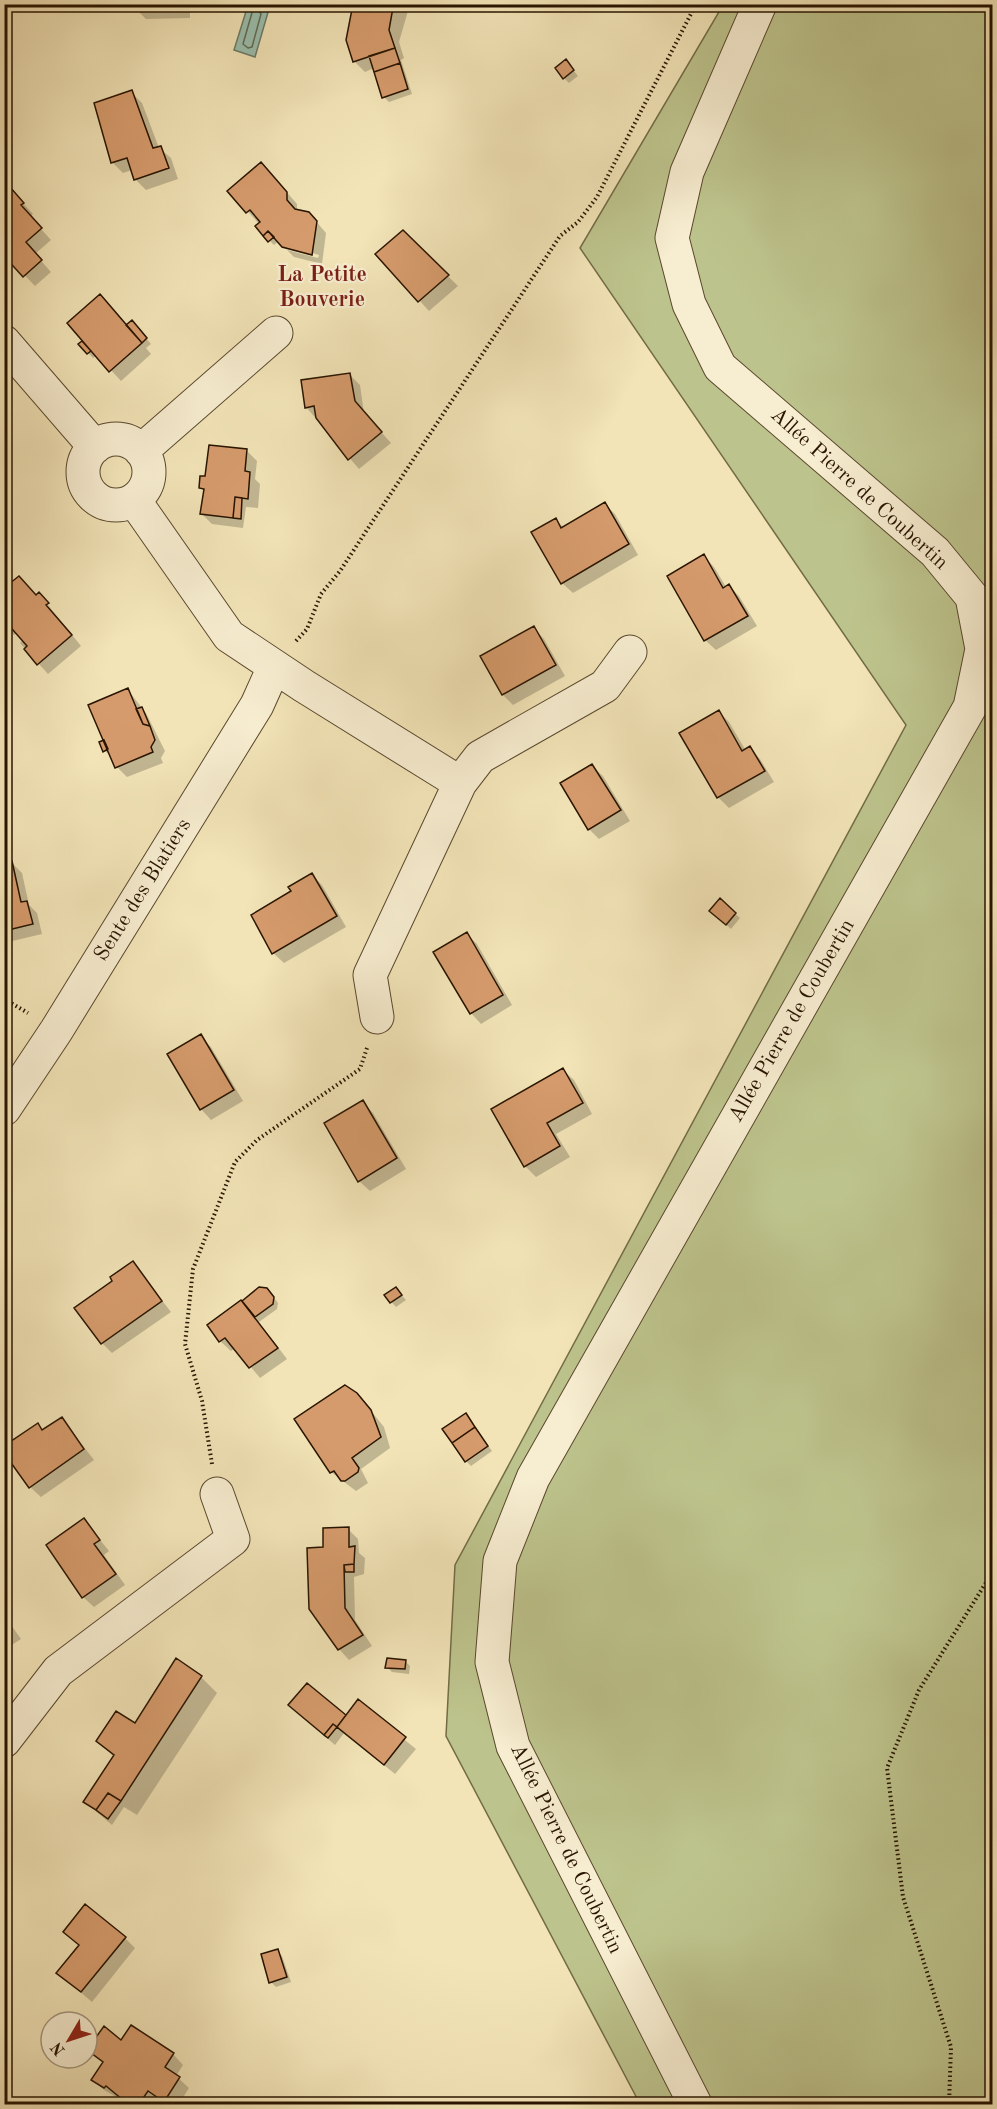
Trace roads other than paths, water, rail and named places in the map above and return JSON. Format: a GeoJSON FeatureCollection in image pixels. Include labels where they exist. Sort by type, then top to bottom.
{"type":"FeatureCollection","features":[{"type":"Feature","properties":{"kind":"street","name":"Allée Pierre de Coubertin"},"geometry":{"type":"LineString","coordinates":[[695,2104],[513,1746],[492,1662],[500,1561],[534,1478],[970,707],[982,649],[972,597],[935,552],[720,367],[689,304],[672,238],[687,172],[760,4]]}},
{"type":"Feature","properties":{"kind":"street"},"geometry":{"type":"LineString","coordinates":[[141,451],[276,333]]}},
{"type":"Feature","properties":{"kind":"street"},"geometry":{"type":"LineString","coordinates":[[4,342],[95,447]]}},
{"type":"Feature","properties":{"kind":"street"},"geometry":{"type":"LineString","coordinates":[[119,439],[131,443],[141,451],[149,471],[147,482],[134,500],[125,504],[106,503],[90,492],[83,473],[84,463],[95,447],[106,441],[119,439]]}},
{"type":"Feature","properties":{"kind":"street"},"geometry":{"type":"LineString","coordinates":[[134,500],[230,636],[274,667],[460,783]]}},
{"type":"Feature","properties":{"kind":"street"},"geometry":{"type":"LineString","coordinates":[[377,1017],[370,975],[460,783],[480,757],[605,686],[630,652]]}},
{"type":"Feature","properties":{"kind":"street","name":"Sente des Blatiers"},"geometry":{"type":"LineString","coordinates":[[4,1109],[56,1031],[257,705],[274,667]]}},
{"type":"Feature","properties":{"kind":"street"},"geometry":{"type":"LineString","coordinates":[[4,1741],[58,1671],[234,1539],[217,1494]]}},
{"type":"Feature","properties":{"kind":"water"},"geometry":{"type":"Polygon","coordinates":[[[248,5],[259,5],[269,9],[255,57],[234,50],[248,5]]]}},
{"type":"Feature","properties":{"kind":"district","name":"La Petite Bouverie"},"geometry":{"type":"Point","coordinates":[322,288]}}]}
